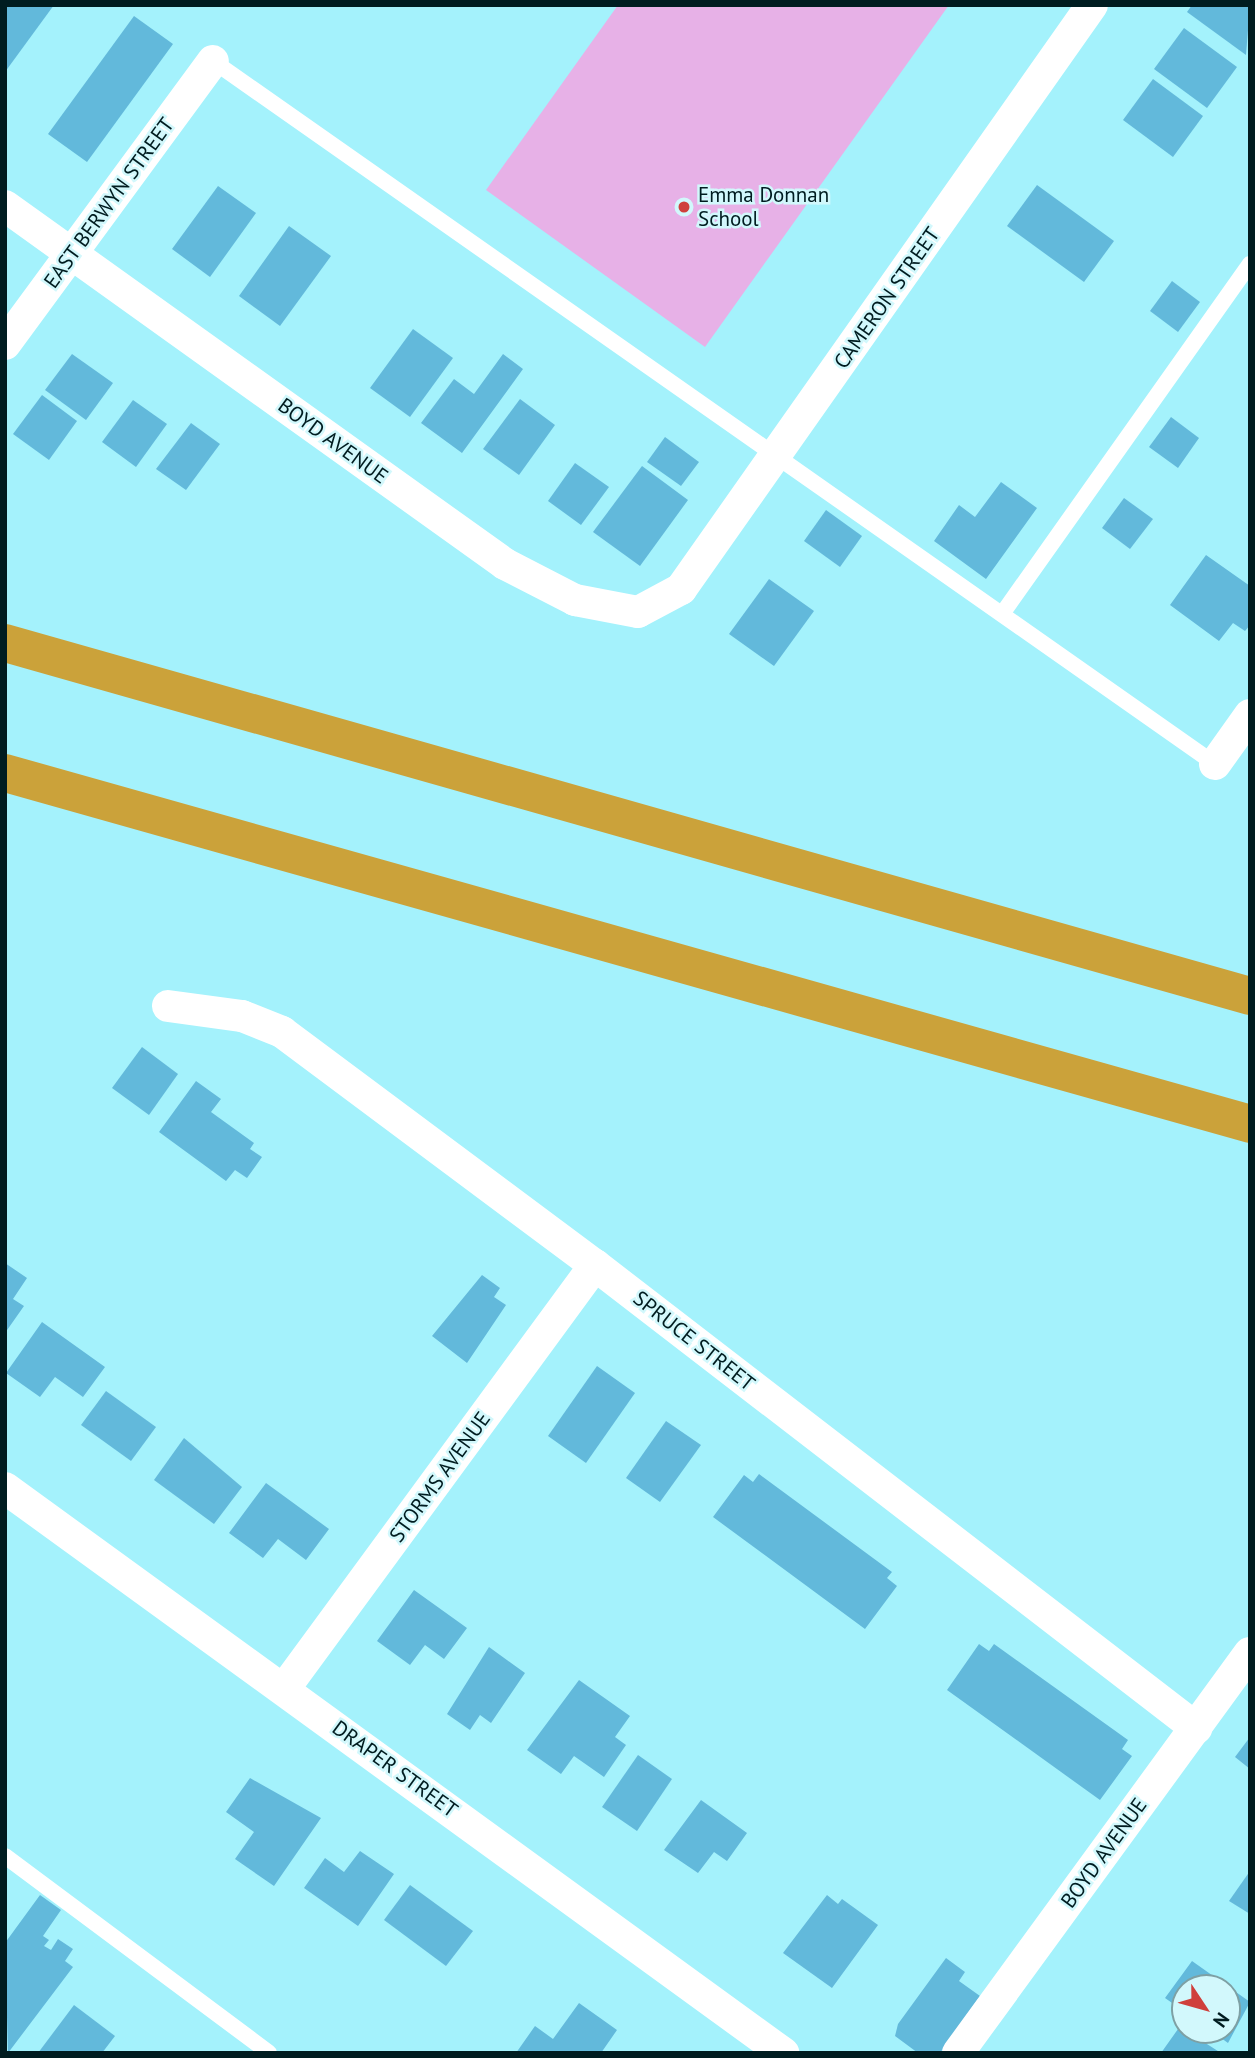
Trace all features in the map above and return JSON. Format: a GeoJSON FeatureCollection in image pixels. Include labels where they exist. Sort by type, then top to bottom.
{"type":"FeatureCollection","features":[{"type":"Feature","properties":{"kind":"highway"},"geometry":{"type":"LineString","coordinates":[[5,643],[1250,996]]}},
{"type":"Feature","properties":{"kind":"highway"},"geometry":{"type":"LineString","coordinates":[[5,773],[1250,1124]]}},
{"type":"Feature","properties":{"kind":"street","name":"CAMERON STREET"},"geometry":{"type":"LineString","coordinates":[[681,589],[1092,5]]}},
{"type":"Feature","properties":{"kind":"street","name":"EAST BERWYN STREET"},"geometry":{"type":"LineString","coordinates":[[5,344],[213,61]]}},
{"type":"Feature","properties":{"kind":"street","name":"BOYD AVENUE"},"geometry":{"type":"LineString","coordinates":[[5,206],[505,565],[575,600],[638,612],[681,589]]}},
{"type":"Feature","properties":{"kind":"street"},"geometry":{"type":"LineString","coordinates":[[1215,764],[1250,715]]}},
{"type":"Feature","properties":{"kind":"street","name":"SPRUCE STREET"},"geometry":{"type":"LineString","coordinates":[[168,1006],[242,1016],[282,1032],[595,1265],[1196,1728]]}},
{"type":"Feature","properties":{"kind":"street","name":"STORMS AVENUE"},"geometry":{"type":"LineString","coordinates":[[284,1689],[595,1265]]}},
{"type":"Feature","properties":{"kind":"street","name":"DRAPER STREET"},"geometry":{"type":"LineString","coordinates":[[5,1488],[783,2053]]}},
{"type":"Feature","properties":{"kind":"street","name":"BOYD AVENUE"},"geometry":{"type":"LineString","coordinates":[[958,2053],[1250,1653]]}},
{"type":"Feature","properties":{"kind":"lane"},"geometry":{"type":"LineString","coordinates":[[213,61],[1215,764]]}},
{"type":"Feature","properties":{"kind":"lane"},"geometry":{"type":"LineString","coordinates":[[1002,614],[1250,264]]}},
{"type":"Feature","properties":{"kind":"lane"},"geometry":{"type":"LineString","coordinates":[[5,1856],[269,2053]]}},
{"type":"Feature","properties":{"kind":"shaded area"},"geometry":{"type":"Polygon","coordinates":[[[618,5],[949,5],[705,347],[486,190],[618,5]]]}},
{"type":"Feature","properties":{"kind":"building"},"geometry":{"type":"Polygon","coordinates":[[[5,5],[54,5],[5,72],[5,5]]]}},
{"type":"Feature","properties":{"kind":"building"},"geometry":{"type":"Polygon","coordinates":[[[1192,5],[1250,5],[1246,55],[1187,12],[1192,5]]]}},
{"type":"Feature","properties":{"kind":"building"},"geometry":{"type":"Polygon","coordinates":[[[134,16],[173,44],[87,162],[48,134],[134,16]]]}},
{"type":"Feature","properties":{"kind":"building"},"geometry":{"type":"Polygon","coordinates":[[[1184,28],[1237,67],[1207,108],[1154,69],[1184,28]]]}},
{"type":"Feature","properties":{"kind":"building"},"geometry":{"type":"Polygon","coordinates":[[[1153,79],[1203,116],[1173,157],[1123,120],[1153,79]]]}},
{"type":"Feature","properties":{"kind":"building"},"geometry":{"type":"Polygon","coordinates":[[[1037,185],[1114,241],[1084,282],[1007,226],[1037,185]]]}},
{"type":"Feature","properties":{"kind":"building"},"geometry":{"type":"Polygon","coordinates":[[[218,186],[256,213],[210,277],[172,249],[218,186]]]}},
{"type":"Feature","properties":{"kind":"building"},"geometry":{"type":"Polygon","coordinates":[[[289,226],[331,256],[280,326],[239,296],[289,226]]]}},
{"type":"Feature","properties":{"kind":"building"},"geometry":{"type":"Polygon","coordinates":[[[1172,281],[1200,302],[1178,332],[1150,311],[1172,281]]]}},
{"type":"Feature","properties":{"kind":"building"},"geometry":{"type":"Polygon","coordinates":[[[413,329],[453,358],[410,417],[370,388],[413,329]]]}},
{"type":"Feature","properties":{"kind":"building"},"geometry":{"type":"Polygon","coordinates":[[[72,354],[113,383],[86,420],[45,390],[72,354]]]}},
{"type":"Feature","properties":{"kind":"building"},"geometry":{"type":"Polygon","coordinates":[[[503,354],[523,369],[462,453],[421,423],[454,379],[474,394],[503,354]]]}},
{"type":"Feature","properties":{"kind":"building"},"geometry":{"type":"Polygon","coordinates":[[[42,395],[77,421],[49,460],[13,434],[42,395]]]}},
{"type":"Feature","properties":{"kind":"building"},"geometry":{"type":"Polygon","coordinates":[[[520,399],[555,425],[519,475],[483,449],[520,399]]]}},
{"type":"Feature","properties":{"kind":"building"},"geometry":{"type":"Polygon","coordinates":[[[133,400],[167,424],[136,467],[102,442],[133,400]]]}},
{"type":"Feature","properties":{"kind":"building"},"geometry":{"type":"Polygon","coordinates":[[[1171,417],[1199,438],[1178,468],[1149,447],[1171,417]]]}},
{"type":"Feature","properties":{"kind":"building"},"geometry":{"type":"Polygon","coordinates":[[[191,423],[220,444],[186,490],[156,469],[191,423]]]}},
{"type":"Feature","properties":{"kind":"building"},"geometry":{"type":"Polygon","coordinates":[[[665,437],[699,462],[681,486],[647,462],[665,437]]]}},
{"type":"Feature","properties":{"kind":"building"},"geometry":{"type":"Polygon","coordinates":[[[575,463],[609,487],[581,525],[548,501],[575,463]]]}},
{"type":"Feature","properties":{"kind":"building"},"geometry":{"type":"Polygon","coordinates":[[[642,466],[688,500],[640,566],[593,532],[642,466]]]}},
{"type":"Feature","properties":{"kind":"building"},"geometry":{"type":"Polygon","coordinates":[[[1001,482],[1037,508],[986,579],[934,541],[959,505],[975,517],[1001,482]]]}},
{"type":"Feature","properties":{"kind":"building"},"geometry":{"type":"Polygon","coordinates":[[[1124,498],[1153,519],[1130,549],[1102,528],[1124,498]]]}},
{"type":"Feature","properties":{"kind":"building"},"geometry":{"type":"Polygon","coordinates":[[[826,510],[862,536],[840,567],[804,541],[826,510]]]}},
{"type":"Feature","properties":{"kind":"building"},"geometry":{"type":"Polygon","coordinates":[[[1206,555],[1250,586],[1250,625],[1245,631],[1233,623],[1219,641],[1170,605],[1206,555]]]}},
{"type":"Feature","properties":{"kind":"building"},"geometry":{"type":"Polygon","coordinates":[[[769,579],[814,611],[774,666],[729,634],[769,579]]]}},
{"type":"Feature","properties":{"kind":"building"},"geometry":{"type":"Polygon","coordinates":[[[142,1047],[178,1074],[149,1115],[112,1088],[142,1047]]]}},
{"type":"Feature","properties":{"kind":"building"},"geometry":{"type":"Polygon","coordinates":[[[196,1081],[221,1099],[211,1112],[254,1143],[250,1149],[262,1157],[247,1178],[235,1170],[226,1181],[159,1132],[196,1081]]]}},
{"type":"Feature","properties":{"kind":"building"},"geometry":{"type":"Polygon","coordinates":[[[5,1263],[27,1278],[13,1299],[24,1306],[5,1333],[5,1263]]]}},
{"type":"Feature","properties":{"kind":"building"},"geometry":{"type":"Polygon","coordinates":[[[482,1275],[500,1288],[494,1297],[506,1305],[467,1363],[432,1336],[482,1275]]]}},
{"type":"Feature","properties":{"kind":"building"},"geometry":{"type":"Polygon","coordinates":[[[42,1322],[105,1367],[83,1397],[55,1377],[40,1397],[6,1373],[42,1322]]]}},
{"type":"Feature","properties":{"kind":"building"},"geometry":{"type":"Polygon","coordinates":[[[597,1366],[635,1393],[586,1463],[548,1436],[597,1366]]]}},
{"type":"Feature","properties":{"kind":"building"},"geometry":{"type":"Polygon","coordinates":[[[106,1391],[156,1427],[131,1461],[81,1425],[106,1391]]]}},
{"type":"Feature","properties":{"kind":"building"},"geometry":{"type":"Polygon","coordinates":[[[666,1421],[701,1445],[660,1502],[626,1478],[666,1421]]]}},
{"type":"Feature","properties":{"kind":"building"},"geometry":{"type":"Polygon","coordinates":[[[184,1438],[242,1487],[214,1524],[154,1480],[184,1438]]]}},
{"type":"Feature","properties":{"kind":"building"},"geometry":{"type":"Polygon","coordinates":[[[759,1474],[892,1572],[887,1578],[897,1586],[865,1629],[713,1517],[744,1475],[753,1482],[759,1474]]]}},
{"type":"Feature","properties":{"kind":"building"},"geometry":{"type":"Polygon","coordinates":[[[266,1483],[329,1529],[306,1560],[278,1539],[263,1558],[229,1533],[266,1483]]]}},
{"type":"Feature","properties":{"kind":"building"},"geometry":{"type":"Polygon","coordinates":[[[414,1590],[467,1628],[444,1659],[425,1645],[410,1665],[377,1641],[414,1590]]]}},
{"type":"Feature","properties":{"kind":"building"},"geometry":{"type":"Polygon","coordinates":[[[979,1644],[989,1651],[994,1644],[1128,1740],[1122,1749],[1132,1756],[1100,1800],[947,1690],[979,1644]]]}},
{"type":"Feature","properties":{"kind":"building"},"geometry":{"type":"Polygon","coordinates":[[[489,1647],[525,1673],[491,1723],[480,1715],[470,1730],[447,1714],[489,1647]]]}},
{"type":"Feature","properties":{"kind":"building"},"geometry":{"type":"Polygon","coordinates":[[[579,1680],[630,1716],[615,1737],[626,1745],[604,1777],[574,1756],[561,1774],[527,1750],[579,1680]]]}},
{"type":"Feature","properties":{"kind":"building"},"geometry":{"type":"Polygon","coordinates":[[[1250,1737],[1250,1769],[1235,1757],[1250,1737]]]}},
{"type":"Feature","properties":{"kind":"building"},"geometry":{"type":"Polygon","coordinates":[[[638,1755],[672,1779],[637,1831],[602,1807],[638,1755]]]}},
{"type":"Feature","properties":{"kind":"building"},"geometry":{"type":"Polygon","coordinates":[[[250,1778],[321,1818],[274,1886],[235,1859],[254,1832],[226,1812],[250,1778]]]}},
{"type":"Feature","properties":{"kind":"building"},"geometry":{"type":"Polygon","coordinates":[[[701,1800],[747,1833],[727,1861],[714,1852],[698,1873],[664,1850],[701,1800]]]}},
{"type":"Feature","properties":{"kind":"building"},"geometry":{"type":"Polygon","coordinates":[[[360,1851],[394,1874],[358,1926],[304,1888],[325,1858],[344,1872],[360,1851]]]}},
{"type":"Feature","properties":{"kind":"building"},"geometry":{"type":"Polygon","coordinates":[[[1250,1871],[1250,1914],[1229,1901],[1250,1871]]]}},
{"type":"Feature","properties":{"kind":"building"},"geometry":{"type":"Polygon","coordinates":[[[410,1885],[473,1931],[446,1966],[384,1920],[410,1885]]]}},
{"type":"Feature","properties":{"kind":"building"},"geometry":{"type":"Polygon","coordinates":[[[40,1895],[61,1910],[43,1936],[49,1940],[44,1946],[51,1950],[58,1939],[73,1949],[65,1961],[73,1967],[8,2053],[5,1943],[40,1895]]]}},
{"type":"Feature","properties":{"kind":"building"},"geometry":{"type":"Polygon","coordinates":[[[827,1895],[838,1904],[842,1899],[878,1925],[832,1988],[783,1953],[827,1895]]]}},
{"type":"Feature","properties":{"kind":"building"},"geometry":{"type":"Polygon","coordinates":[[[946,1958],[965,1972],[959,1981],[980,1996],[940,2053],[918,2053],[895,2036],[898,2024],[946,1958]]]}},
{"type":"Feature","properties":{"kind":"building"},"geometry":{"type":"Polygon","coordinates":[[[1192,1961],[1210,1974],[1183,1974],[1192,1961]]]}},
{"type":"Feature","properties":{"kind":"building"},"geometry":{"type":"Polygon","coordinates":[[[1171,1990],[1171,2002],[1165,1998],[1171,1990]]]}},
{"type":"Feature","properties":{"kind":"building"},"geometry":{"type":"Polygon","coordinates":[[[1241,1996],[1250,2002],[1241,2019],[1241,1996]]]}},
{"type":"Feature","properties":{"kind":"building"},"geometry":{"type":"Polygon","coordinates":[[[579,2003],[617,2030],[601,2053],[516,2053],[535,2026],[553,2039],[579,2003]]]}},
{"type":"Feature","properties":{"kind":"building"},"geometry":{"type":"Polygon","coordinates":[[[74,2005],[115,2036],[102,2053],[38,2053],[74,2005]]]}},
{"type":"Feature","properties":{"kind":"building"},"geometry":{"type":"Polygon","coordinates":[[[1171,2039],[1171,2044],[1207,2044],[1221,2053],[1161,2053],[1171,2039]]]}},
{"type":"Feature","properties":{"kind":"place","name":"Emma Donnan School"},"geometry":{"type":"Point","coordinates":[684,207]}}]}
